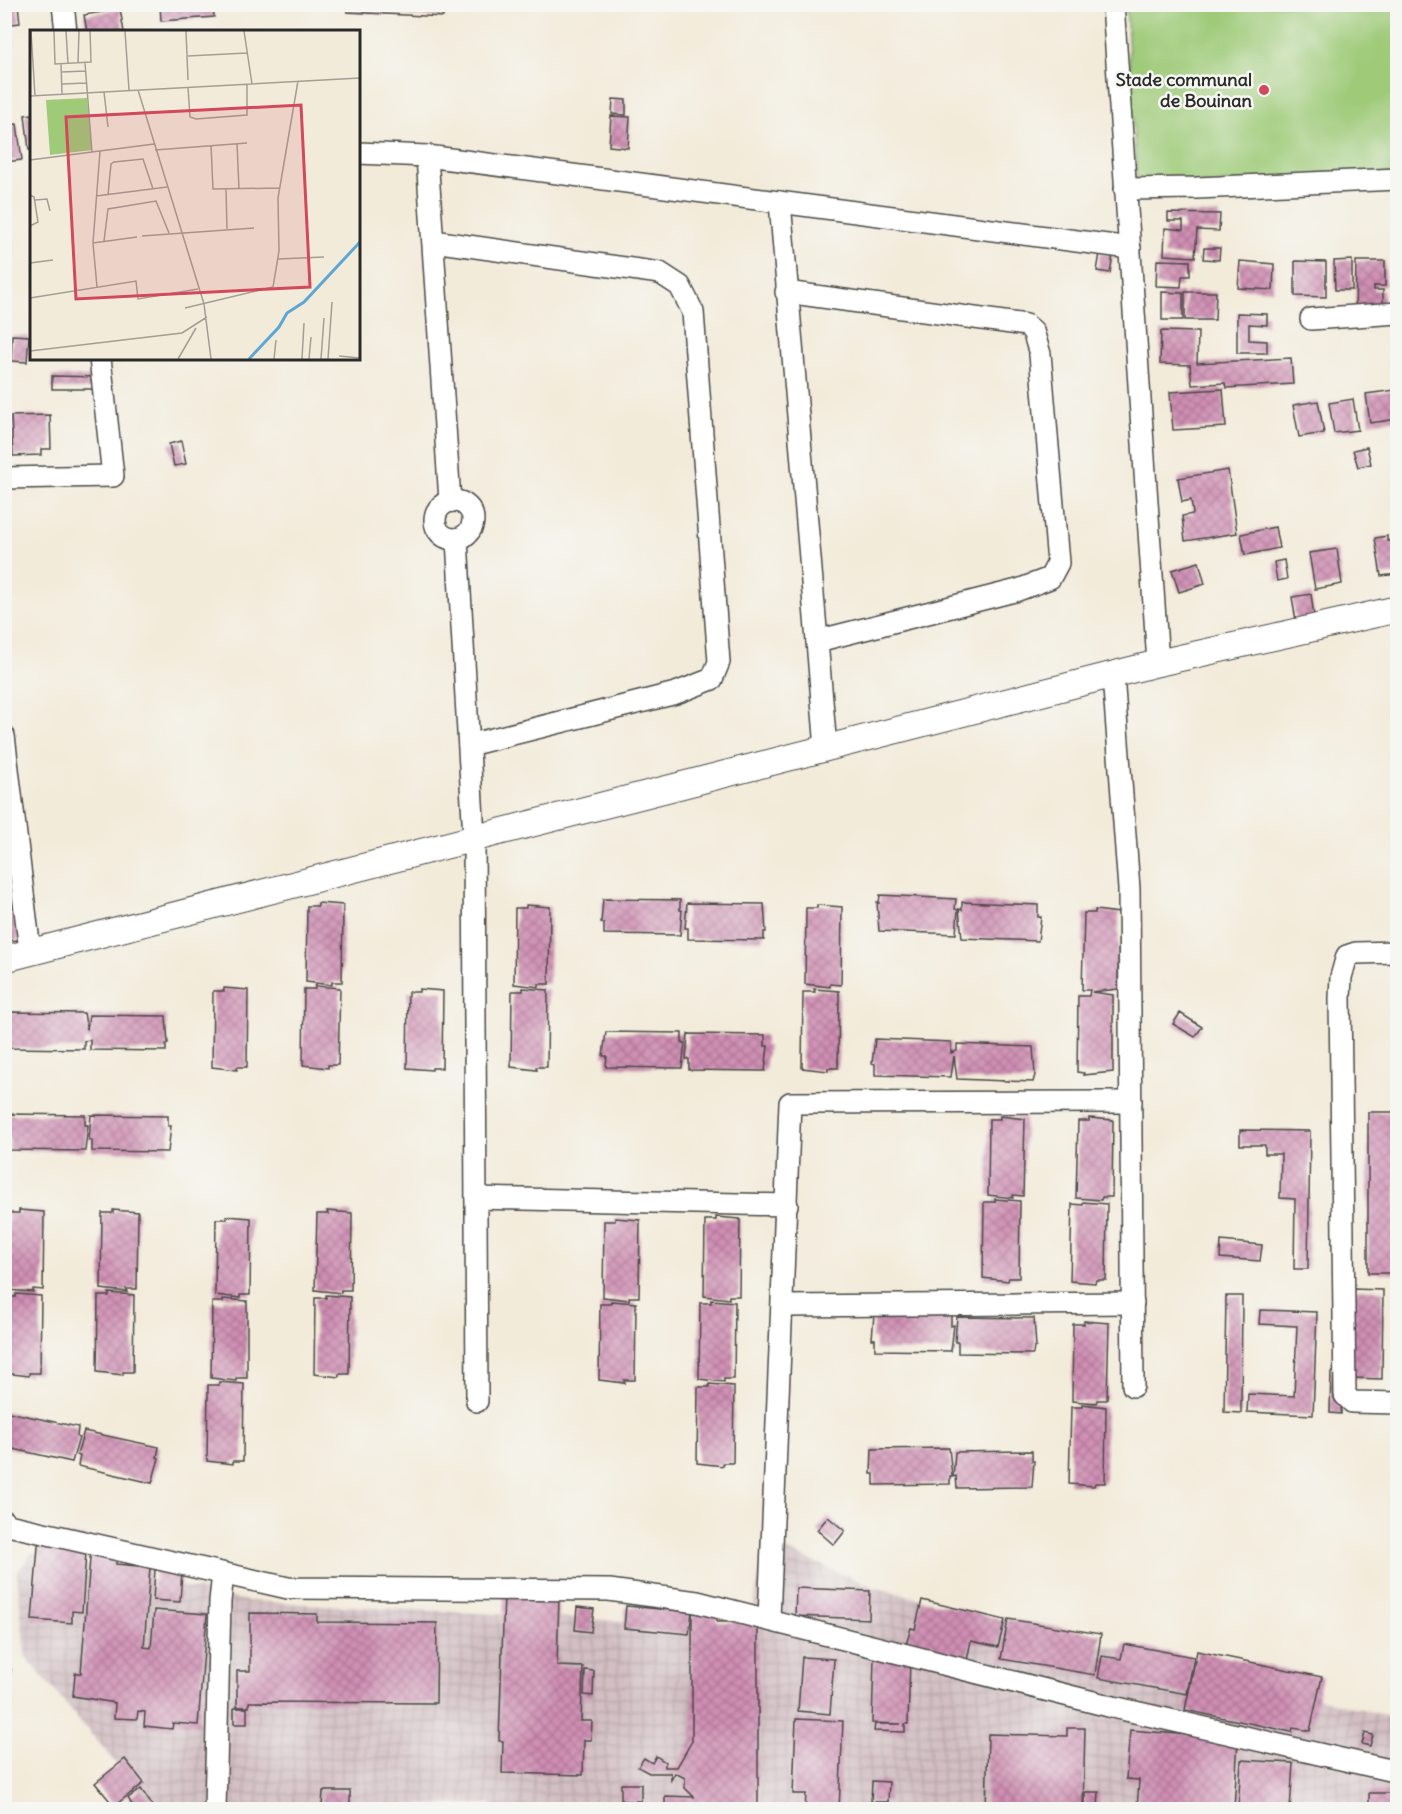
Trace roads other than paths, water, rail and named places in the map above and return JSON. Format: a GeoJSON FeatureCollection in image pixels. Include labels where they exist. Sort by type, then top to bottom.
{"type":"FeatureCollection","features":[{"type":"Feature","properties":{"kind":"street"},"geometry":{"type":"LineString","coordinates":[[63,4],[66,30]]}},
{"type":"Feature","properties":{"kind":"street"},"geometry":{"type":"LineString","coordinates":[[1113,4],[1158,663]]}},
{"type":"Feature","properties":{"kind":"street"},"geometry":{"type":"LineString","coordinates":[[360,153],[427,156],[1130,248]]}},
{"type":"Feature","properties":{"kind":"street"},"geometry":{"type":"LineString","coordinates":[[427,156],[450,501],[441,505],[436,513],[435,523],[439,532],[447,538],[457,539],[474,837],[477,1401]]}},
{"type":"Feature","properties":{"kind":"street"},"geometry":{"type":"LineString","coordinates":[[1125,189],[1398,179]]}},
{"type":"Feature","properties":{"kind":"street"},"geometry":{"type":"LineString","coordinates":[[780,202],[826,748]]}},
{"type":"Feature","properties":{"kind":"street"},"geometry":{"type":"LineString","coordinates":[[433,241],[660,273],[680,286],[693,312],[719,662],[712,679],[676,693],[469,745]]}},
{"type":"Feature","properties":{"kind":"street"},"geometry":{"type":"LineString","coordinates":[[786,292],[1026,325],[1032,331],[1040,354],[1058,563],[1050,578],[1018,590],[817,641]]}},
{"type":"Feature","properties":{"kind":"street"},"geometry":{"type":"LineString","coordinates":[[1311,319],[1398,313]]}},
{"type":"Feature","properties":{"kind":"street"},"geometry":{"type":"LineString","coordinates":[[4,478],[113,476],[100,360]]}},
{"type":"Feature","properties":{"kind":"street"},"geometry":{"type":"LineString","coordinates":[[4,959],[1158,663],[1398,609]]}},
{"type":"Feature","properties":{"kind":"street"},"geometry":{"type":"LineString","coordinates":[[1113,675],[1129,889],[1133,1386]]}},
{"type":"Feature","properties":{"kind":"street"},"geometry":{"type":"LineString","coordinates":[[4,736],[30,951]]}},
{"type":"Feature","properties":{"kind":"street"},"geometry":{"type":"LineString","coordinates":[[1398,952],[1356,953],[1347,957],[1341,977],[1340,998],[1345,1395],[1352,1402],[1398,1403]]}},
{"type":"Feature","properties":{"kind":"street"},"geometry":{"type":"LineString","coordinates":[[769,1619],[784,1306],[790,1103],[1131,1102]]}},
{"type":"Feature","properties":{"kind":"street"},"geometry":{"type":"LineString","coordinates":[[476,1198],[787,1205]]}},
{"type":"Feature","properties":{"kind":"street"},"geometry":{"type":"LineString","coordinates":[[784,1306],[1133,1303]]}},
{"type":"Feature","properties":{"kind":"street"},"geometry":{"type":"LineString","coordinates":[[4,1521],[8,1525],[288,1588],[609,1590],[697,1602],[1113,1707],[1398,1772]]}},
{"type":"Feature","properties":{"kind":"street"},"geometry":{"type":"LineString","coordinates":[[215,1809],[220,1601],[223,1574]]}},
{"type":"Feature","properties":{"kind":"place","name":"Stade communal de Bouinan"},"geometry":{"type":"Point","coordinates":[1264,90]}}]}
